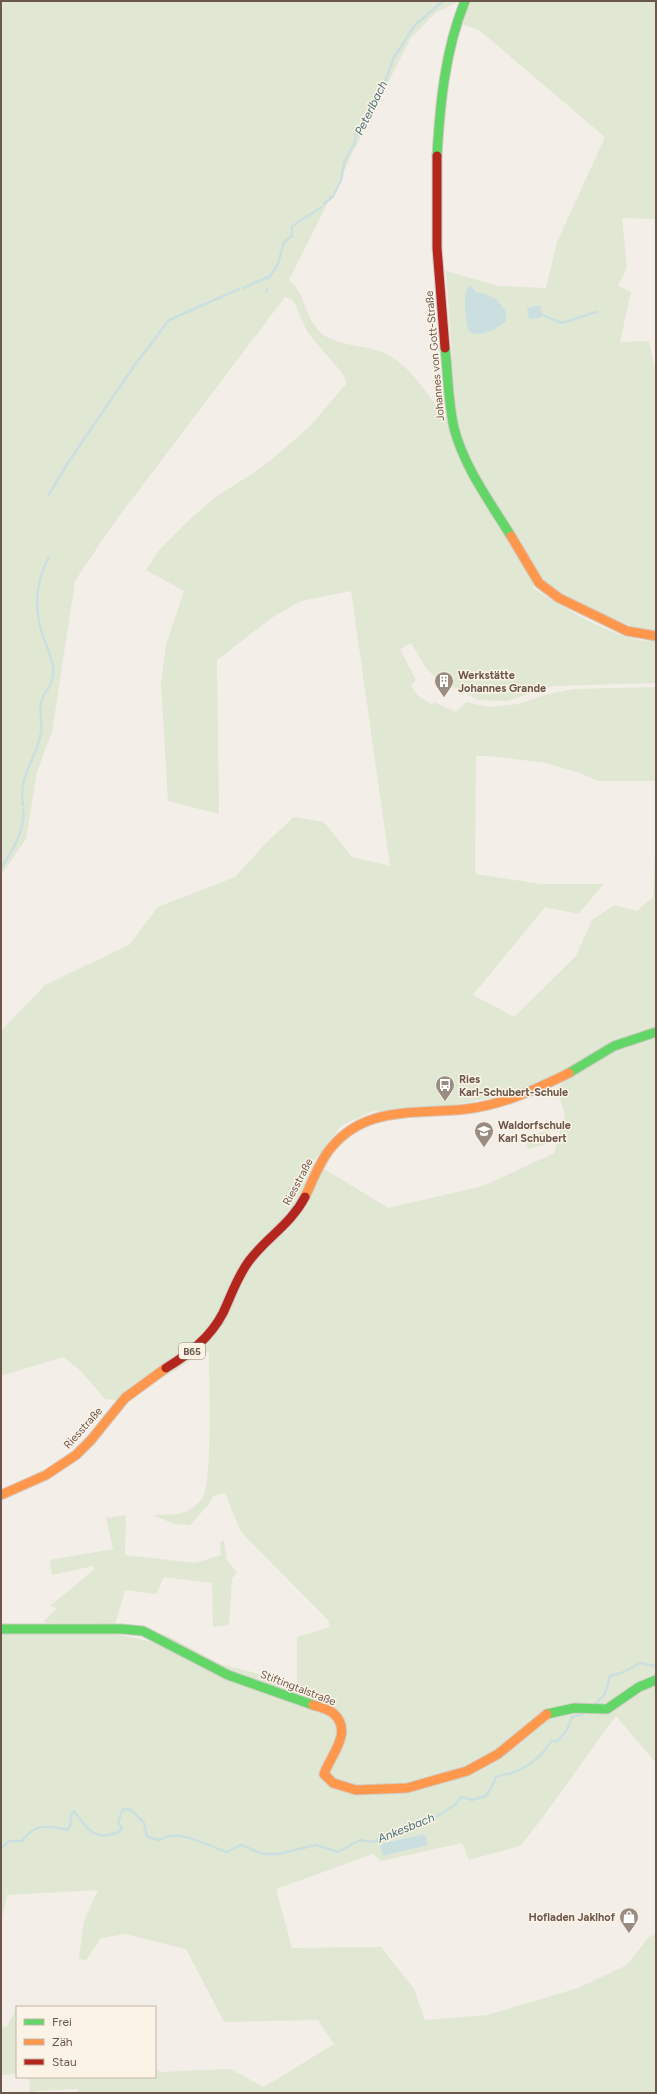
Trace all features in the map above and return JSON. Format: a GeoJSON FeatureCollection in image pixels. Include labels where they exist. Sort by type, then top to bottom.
{"type":"FeatureCollection","features":[{"type":"Feature","properties":{"kind":"street","name":"Johannes von Gott-Straße"},"geometry":{"type":"LineString","coordinates":[[465,1],[453,30],[449,47],[438,124],[435,174],[437,250],[451,412],[455,432],[462,454],[472,472],[539,583],[559,598],[627,631],[656,636]]}},
{"type":"Feature","properties":{"kind":"street","name":"Riesstraße"},"geometry":{"type":"LineString","coordinates":[[1,1495],[49,1473],[76,1456],[131,1393],[177,1363],[202,1342],[213,1330],[224,1313],[244,1268],[254,1254],[290,1220],[300,1205],[315,1172],[327,1152],[349,1131],[375,1117],[392,1113],[467,1109],[505,1100],[544,1085],[609,1048],[656,1032]]}},
{"type":"Feature","properties":{"kind":"street","name":"Stiftingtalstraße"},"geometry":{"type":"LineString","coordinates":[[1,1629],[122,1629],[143,1631],[228,1675],[332,1712],[340,1719],[343,1730],[339,1747],[327,1763],[324,1774],[333,1783],[356,1790],[407,1788],[467,1771],[498,1754],[549,1713],[574,1708],[607,1709],[639,1687],[656,1680]]}},
{"type":"Feature","properties":{"kind":"green space"},"geometry":{"type":"Polygon","coordinates":[[[1,1],[460,1],[435,13],[410,39],[289,280],[298,291],[310,318],[318,330],[333,340],[369,348],[386,354],[396,360],[405,367],[419,383],[446,418],[452,355],[446,271],[498,286],[546,288],[557,242],[605,137],[479,30],[464,25],[460,11],[467,1],[656,1],[656,219],[622,218],[627,268],[618,286],[631,292],[620,342],[649,341],[656,374],[656,631],[646,632],[585,607],[537,578],[533,588],[575,614],[609,631],[626,637],[656,641],[656,683],[553,686],[507,701],[479,700],[437,679],[426,668],[411,643],[400,649],[416,680],[411,685],[418,696],[432,705],[434,702],[456,712],[466,702],[488,707],[519,704],[548,694],[574,689],[656,687],[656,781],[598,781],[580,773],[546,763],[489,756],[476,756],[475,874],[541,884],[604,884],[578,914],[545,907],[473,995],[514,1017],[576,956],[592,920],[614,905],[637,911],[653,897],[656,829],[656,1763],[616,1716],[537,1825],[520,1846],[469,1860],[462,1843],[381,1861],[373,1854],[276,1889],[292,1948],[381,1947],[414,1989],[425,2020],[487,2015],[578,1988],[627,1965],[649,1937],[656,1934],[656,2093],[78,2093],[78,2089],[36,2091],[30,2093],[28,2078],[156,2078],[156,2070],[160,2072],[230,2069],[264,2087],[334,2044],[318,2020],[224,2022],[186,1949],[126,1934],[101,1938],[86,1961],[79,1958],[84,1921],[98,1890],[7,1895],[1,1926],[1,1633],[116,1634],[157,1643],[164,1634],[223,1665],[297,1683],[297,1637],[330,1627],[328,1620],[241,1532],[225,1493],[213,1496],[209,1504],[190,1525],[174,1524],[153,1515],[185,1512],[191,1509],[202,1499],[208,1474],[209,1453],[209,1352],[201,1353],[178,1369],[154,1382],[129,1401],[105,1399],[80,1370],[63,1357],[1,1376],[1,1031],[45,985],[129,945],[158,907],[235,877],[266,843],[294,817],[324,822],[352,857],[390,866],[351,591],[301,601],[273,617],[217,660],[219,814],[168,801],[161,684],[166,644],[184,591],[146,570],[160,549],[188,521],[216,497],[262,467],[283,450],[312,424],[347,383],[343,374],[308,333],[293,300],[285,297],[114,523],[75,581],[52,732],[37,772],[26,839],[1,875],[1,1]],[[473,287],[487,332],[486,294],[477,292],[473,287]],[[602,1053],[529,1092],[408,1112],[373,1111],[342,1125],[313,1162],[388,1208],[483,1186],[554,1153],[565,1114],[556,1088],[602,1053]],[[423,1834],[384,1843],[381,1845],[383,1855],[427,1845],[423,1834]]]}},
{"type":"Feature","properties":{"kind":"green space"},"geometry":{"type":"Polygon","coordinates":[[[549,1130],[552,1142],[528,1149],[524,1137],[549,1130]]]}},
{"type":"Feature","properties":{"kind":"green space"},"geometry":{"type":"Polygon","coordinates":[[[126,1515],[125,1555],[195,1563],[221,1555],[220,1542],[224,1540],[227,1560],[237,1573],[232,1578],[229,1625],[213,1627],[212,1583],[164,1577],[156,1594],[125,1590],[115,1624],[46,1623],[44,1621],[57,1608],[50,1606],[94,1570],[93,1566],[52,1575],[50,1560],[113,1549],[106,1518],[126,1515]]]}},
{"type":"Feature","properties":{"kind":"green space"},"geometry":{"type":"Polygon","coordinates":[[[16,2009],[16,2074],[1,2075],[1,2027],[7,2026],[16,2009]]]}},
{"type":"Feature","properties":{"kind":"shaded area"},"geometry":{"type":"Polygon","coordinates":[[[470,285],[477,292],[486,294],[497,300],[506,312],[506,321],[489,332],[479,334],[469,332],[465,300],[467,289],[470,285]]]}},
{"type":"Feature","properties":{"kind":"shaded area"},"geometry":{"type":"Polygon","coordinates":[[[540,305],[542,314],[540,318],[529,319],[527,308],[540,305]]]}},
{"type":"Feature","properties":{"kind":"shaded area"},"geometry":{"type":"Polygon","coordinates":[[[423,1834],[427,1838],[428,1845],[383,1856],[380,1845],[423,1834]]]}},
{"type":"Feature","properties":{"kind":"waterway","name":"Peterlbach"},"geometry":{"type":"LineString","coordinates":[[324,204],[333,196],[341,180],[345,160],[355,142],[356,132],[380,95],[394,57],[415,25],[443,1]]}},
{"type":"Feature","properties":{"kind":"waterway","name":"Peterlbach"},"geometry":{"type":"LineString","coordinates":[[268,279],[278,264],[284,242],[292,236],[292,227],[321,207]]}},
{"type":"Feature","properties":{"kind":"waterway"},"geometry":{"type":"LineString","coordinates":[[243,288],[270,276]]}},
{"type":"Feature","properties":{"kind":"waterway"},"geometry":{"type":"LineString","coordinates":[[48,496],[67,464],[134,366],[169,320],[239,289]]}},
{"type":"Feature","properties":{"kind":"waterway"},"geometry":{"type":"LineString","coordinates":[[540,314],[562,323],[596,312]]}},
{"type":"Feature","properties":{"kind":"waterway","name":"Peterlbach"},"geometry":{"type":"LineString","coordinates":[[23,805],[22,794],[25,776],[36,751],[41,732],[41,702],[51,683],[53,674],[52,662],[39,624],[37,604],[41,575],[49,557]]}},
{"type":"Feature","properties":{"kind":"waterway","name":"Peterlbach"},"geometry":{"type":"LineString","coordinates":[[1,868],[17,841],[22,825],[23,810]]}},
{"type":"Feature","properties":{"kind":"waterway","name":"Ankesbach"},"geometry":{"type":"LineString","coordinates":[[594,1705],[605,1694],[610,1676],[624,1672],[640,1663],[656,1666]]}},
{"type":"Feature","properties":{"kind":"waterway","name":"Ankesbach"},"geometry":{"type":"LineString","coordinates":[[1,1848],[9,1841],[22,1841],[27,1835],[37,1828],[54,1827],[68,1830],[71,1823],[71,1815],[74,1811],[84,1825],[92,1832],[102,1835],[114,1834],[122,1829],[118,1822],[123,1809],[131,1810],[144,1823],[147,1837],[159,1840],[167,1837],[184,1837],[227,1852],[241,1845],[263,1854],[278,1854],[316,1845],[338,1852],[360,1840],[371,1842],[390,1837],[418,1823],[429,1821],[455,1805],[461,1797],[472,1800],[486,1796],[495,1781],[495,1778],[518,1771],[529,1764],[540,1756],[551,1741],[558,1741],[567,1730],[572,1717],[583,1714]]}},
{"type":"Feature","properties":{"kind":"traffic: fast"},"geometry":{"type":"LineString","coordinates":[[437,156],[442,97],[448,58],[458,20],[465,1]]}},
{"type":"Feature","properties":{"kind":"traffic: fast"},"geometry":{"type":"LineString","coordinates":[[445,348],[450,408],[458,442],[478,484],[511,536]]}},
{"type":"Feature","properties":{"kind":"traffic: fast"},"geometry":{"type":"LineString","coordinates":[[569,1073],[614,1046],[656,1032]]}},
{"type":"Feature","properties":{"kind":"traffic: fast"},"geometry":{"type":"LineString","coordinates":[[1,1629],[122,1629],[143,1631],[228,1675],[313,1705]]}},
{"type":"Feature","properties":{"kind":"traffic: fast"},"geometry":{"type":"LineString","coordinates":[[547,1714],[574,1708],[607,1709],[639,1687],[656,1680]]}},
{"type":"Feature","properties":{"kind":"traffic: slow"},"geometry":{"type":"LineString","coordinates":[[511,536],[539,583],[559,598],[627,631],[656,636]]}},
{"type":"Feature","properties":{"kind":"traffic: slow"},"geometry":{"type":"LineString","coordinates":[[305,1197],[327,1153],[341,1137],[356,1126],[373,1119],[390,1115],[466,1109],[493,1104],[532,1090],[569,1073]]}},
{"type":"Feature","properties":{"kind":"traffic: slow"},"geometry":{"type":"LineString","coordinates":[[1,1495],[46,1475],[76,1455],[91,1440],[125,1398],[166,1368]]}},
{"type":"Feature","properties":{"kind":"traffic: slow"},"geometry":{"type":"LineString","coordinates":[[313,1705],[333,1713],[339,1720],[341,1727],[339,1743],[324,1774],[333,1783],[356,1790],[407,1788],[467,1771],[498,1754],[547,1714]]}},
{"type":"Feature","properties":{"kind":"traffic: jam"},"geometry":{"type":"LineString","coordinates":[[437,156],[437,248],[445,348]]}},
{"type":"Feature","properties":{"kind":"traffic: jam"},"geometry":{"type":"LineString","coordinates":[[166,1368],[191,1351],[212,1330],[223,1313],[238,1280],[249,1261],[286,1223],[305,1197]]}},
{"type":"Feature","properties":{"kind":"place","name":"Werkstätte Johannes Grande"},"geometry":{"type":"Point","coordinates":[444,698]}},
{"type":"Feature","properties":{"kind":"place","name":"Ries Karl-Schubert-Schule"},"geometry":{"type":"Point","coordinates":[445,1102]}},
{"type":"Feature","properties":{"kind":"place","name":"Waldorfschule Karl Schubert"},"geometry":{"type":"Point","coordinates":[484,1148]}},
{"type":"Feature","properties":{"kind":"place","name":"Hofladen Jaklhof"},"geometry":{"type":"Point","coordinates":[629,1934]}}]}
